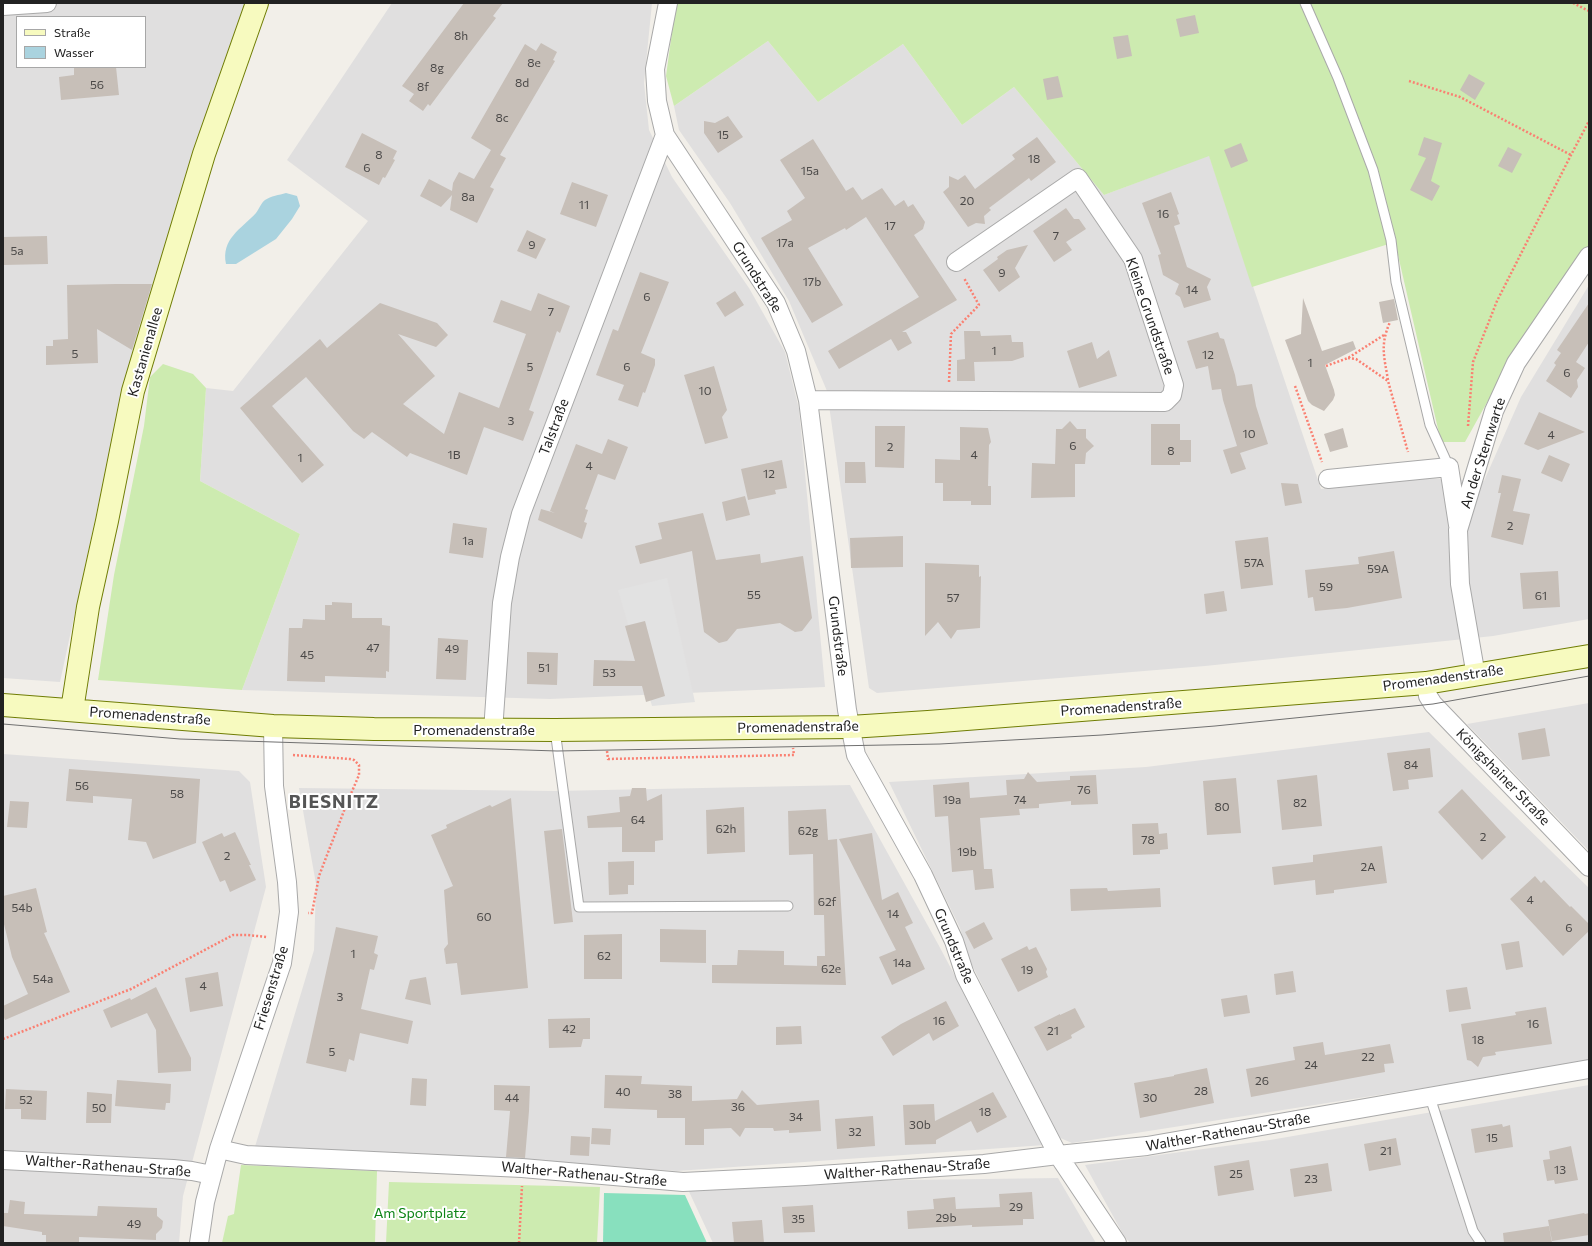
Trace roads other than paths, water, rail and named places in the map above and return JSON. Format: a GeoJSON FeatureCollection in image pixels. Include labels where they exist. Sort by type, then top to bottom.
{"type":"FeatureCollection","features":[{"type":"Feature","properties":{"kind":"main road","name":"Kastanienallee"},"geometry":{"type":"LineString","coordinates":[[72,710],[88,607],[133,391],[204,154],[257,3]]}},
{"type":"Feature","properties":{"kind":"main road","name":"Promenadenstraße"},"geometry":{"type":"LineString","coordinates":[[3,705],[273,726],[493,731],[850,727],[1426,684],[1589,656]]}},
{"type":"Feature","properties":{"kind":"street"},"geometry":{"type":"LineString","coordinates":[[3,6],[47,3]]}},
{"type":"Feature","properties":{"kind":"street","name":"Grundstraße"},"geometry":{"type":"LineString","coordinates":[[668,3],[655,69],[658,101],[665,135],[776,303],[796,351],[808,400],[850,727],[856,755],[923,876],[954,941],[965,975],[1058,1155],[1117,1243]]}},
{"type":"Feature","properties":{"kind":"street","name":"Talstraße"},"geometry":{"type":"LineString","coordinates":[[493,731],[502,603],[510,557],[521,514],[665,135]]}},
{"type":"Feature","properties":{"kind":"street","name":"Kleine Grundstraße"},"geometry":{"type":"LineString","coordinates":[[808,400],[1165,402],[1172,395],[1174,385],[1133,259],[1078,178],[956,262]]}},
{"type":"Feature","properties":{"kind":"street","name":"An der Sternwarte"},"geometry":{"type":"LineString","coordinates":[[1458,530],[1494,412],[1516,363],[1589,256]]}},
{"type":"Feature","properties":{"kind":"street","name":"An der Sternwarte"},"geometry":{"type":"LineString","coordinates":[[1328,479],[1448,467],[1458,530],[1460,584],[1476,676]]}},
{"type":"Feature","properties":{"kind":"street","name":"Königshainer Straße"},"geometry":{"type":"LineString","coordinates":[[1426,684],[1428,696],[1433,704],[1589,867]]}},
{"type":"Feature","properties":{"kind":"street","name":"Friesenstraße"},"geometry":{"type":"LineString","coordinates":[[198,1243],[205,1202],[219,1149],[282,963],[289,912],[288,882],[274,786],[272,754],[273,726]]}},
{"type":"Feature","properties":{"kind":"street","name":"Walther-Rathenau-Straße"},"geometry":{"type":"LineString","coordinates":[[219,1149],[246,1155],[522,1168],[683,1182],[805,1176],[984,1164],[1147,1146],[1589,1070]]}},
{"type":"Feature","properties":{"kind":"street","name":"Walther-Rathenau-Straße"},"geometry":{"type":"LineString","coordinates":[[3,1160],[173,1169],[212,1175]]}},
{"type":"Feature","properties":{"kind":"lane"},"geometry":{"type":"LineString","coordinates":[[1305,3],[1338,78],[1373,170],[1391,240],[1396,282],[1430,425],[1448,467]]}},
{"type":"Feature","properties":{"kind":"lane"},"geometry":{"type":"LineString","coordinates":[[555,730],[579,906],[788,906]]}},
{"type":"Feature","properties":{"kind":"lane"},"geometry":{"type":"LineString","coordinates":[[1430,1097],[1473,1231],[1482,1243]]}},
{"type":"Feature","properties":{"kind":"water"},"geometry":{"type":"Polygon","coordinates":[[[286,193],[297,196],[300,206],[276,239],[236,264],[226,264],[226,248],[234,235],[256,213],[265,200],[286,193]]]}},
{"type":"Feature","properties":{"kind":"tram line"},"geometry":{"type":"LineString","coordinates":[[3,724],[180,739],[557,751],[940,744],[1102,735],[1215,726],[1433,704],[1589,676]]}},
{"type":"Feature","properties":{"kind":"district","name":"BIESNITZ"},"geometry":{"type":"Point","coordinates":[334,802]}},
{"type":"Feature","properties":{"kind":"park label","name":"Am Sportplatz"},"geometry":{"type":"Point","coordinates":[420,1213]}}]}
